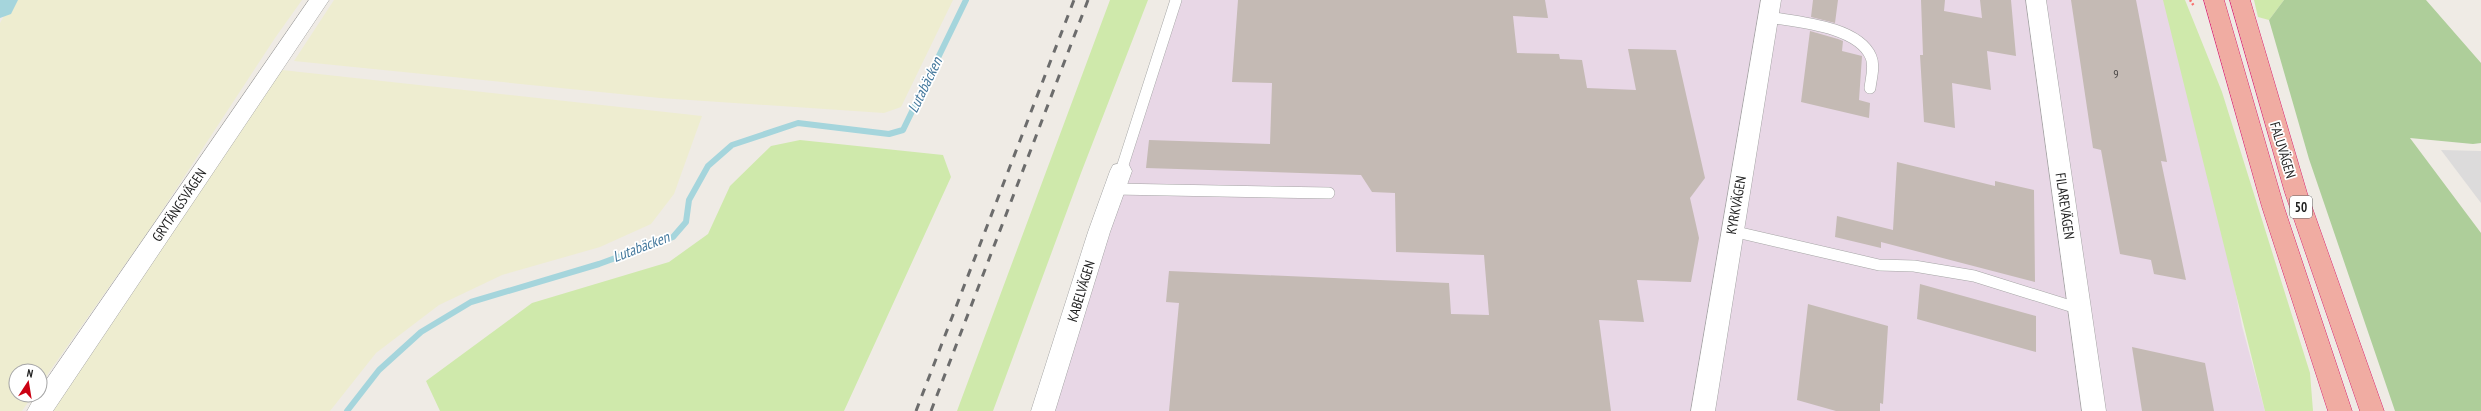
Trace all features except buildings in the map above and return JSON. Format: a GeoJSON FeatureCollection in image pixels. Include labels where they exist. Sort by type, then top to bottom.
{"type":"FeatureCollection","features":[{"type":"Feature","properties":{"kind":"highway","name":"FALUVÄGEN"},"geometry":{"type":"LineString","coordinates":[[2214,0],[2238,91],[2271,203],[2340,411]]}},
{"type":"Feature","properties":{"kind":"highway","name":"FALUVÄGEN"},"geometry":{"type":"LineString","coordinates":[[2240,0],[2296,193],[2372,411]]}},
{"type":"Feature","properties":{"kind":"street","name":"GRYTÄNGSVÄGEN"},"geometry":{"type":"LineString","coordinates":[[39,411],[319,0]]}},
{"type":"Feature","properties":{"kind":"street","name":"FILAREVÄGEN"},"geometry":{"type":"LineString","coordinates":[[2036,0],[2094,411]]}},
{"type":"Feature","properties":{"kind":"street","name":"KYRKVÄGEN"},"geometry":{"type":"LineString","coordinates":[[1703,411],[1770,9]]}},
{"type":"Feature","properties":{"kind":"street","name":"KABELVÄGEN"},"geometry":{"type":"LineString","coordinates":[[1043,411],[1099,232],[1118,180]]}},
{"type":"Feature","properties":{"kind":"lane"},"geometry":{"type":"LineString","coordinates":[[1176,0],[1118,180],[1329,193]]}},
{"type":"Feature","properties":{"kind":"lane"},"geometry":{"type":"LineString","coordinates":[[1770,9],[1846,34],[1861,42],[1869,51],[1872,59],[1870,88]]}},
{"type":"Feature","properties":{"kind":"lane"},"geometry":{"type":"LineString","coordinates":[[1732,231],[1879,265],[1914,266],[1974,276],[2080,309]]}},
{"type":"Feature","properties":{"kind":"shaded area"},"geometry":{"type":"Polygon","coordinates":[[[1171,0],[2180,0],[2242,326],[2265,411],[1038,411],[1171,0]]]}},
{"type":"Feature","properties":{"kind":"shaded area"},"geometry":{"type":"Polygon","coordinates":[[[2441,150],[2481,151],[2481,203],[2441,150]]]}},
{"type":"Feature","properties":{"kind":"green space"},"geometry":{"type":"Polygon","coordinates":[[[13,0],[302,0],[275,38],[150,229],[48,374],[48,363],[8,363],[8,403],[28,403],[22,411],[0,411],[0,23],[13,0]]]}},
{"type":"Feature","properties":{"kind":"green space"},"geometry":{"type":"Polygon","coordinates":[[[334,0],[953,0],[901,107],[884,113],[660,98],[294,61],[334,0]]]}},
{"type":"Feature","properties":{"kind":"green space"},"geometry":{"type":"Polygon","coordinates":[[[1110,0],[1148,0],[1081,173],[993,411],[957,411],[1110,0]]]}},
{"type":"Feature","properties":{"kind":"green space"},"geometry":{"type":"Polygon","coordinates":[[[2163,0],[2185,0],[2222,92],[2310,373],[2313,411],[2265,411],[2163,0]]]}},
{"type":"Feature","properties":{"kind":"green space"},"geometry":{"type":"Polygon","coordinates":[[[2254,0],[2284,0],[2269,20],[2258,17],[2254,0]]]}},
{"type":"Feature","properties":{"kind":"green space"},"geometry":{"type":"Polygon","coordinates":[[[2284,0],[2426,0],[2481,63],[2481,143],[2473,144],[2410,138],[2481,233],[2481,411],[2395,411],[2309,159],[2269,20],[2284,0]]]}},
{"type":"Feature","properties":{"kind":"green space"},"geometry":{"type":"Polygon","coordinates":[[[282,70],[702,116],[674,194],[651,224],[600,247],[502,275],[439,305],[376,353],[330,411],[49,411],[282,70]]]}},
{"type":"Feature","properties":{"kind":"green space"},"geometry":{"type":"Polygon","coordinates":[[[800,140],[943,155],[951,177],[844,411],[440,411],[426,381],[532,303],[669,262],[708,234],[730,186],[771,146],[800,140]]]}},
{"type":"Feature","properties":{"kind":"waterway"},"geometry":{"type":"LineString","coordinates":[[0,7],[3,0]]}},
{"type":"Feature","properties":{"kind":"waterway","name":"Lutabäcken"},"geometry":{"type":"LineString","coordinates":[[347,411],[379,370],[421,332],[471,302],[599,264],[673,237],[686,222],[689,200],[708,166],[732,145],[798,123],[889,134],[903,130],[966,0]]}},
{"type":"Feature","properties":{"kind":"railway"},"geometry":{"type":"LineString","coordinates":[[916,411],[1074,0]]}},
{"type":"Feature","properties":{"kind":"railway"},"geometry":{"type":"LineString","coordinates":[[931,411],[1088,0]]}}]}
